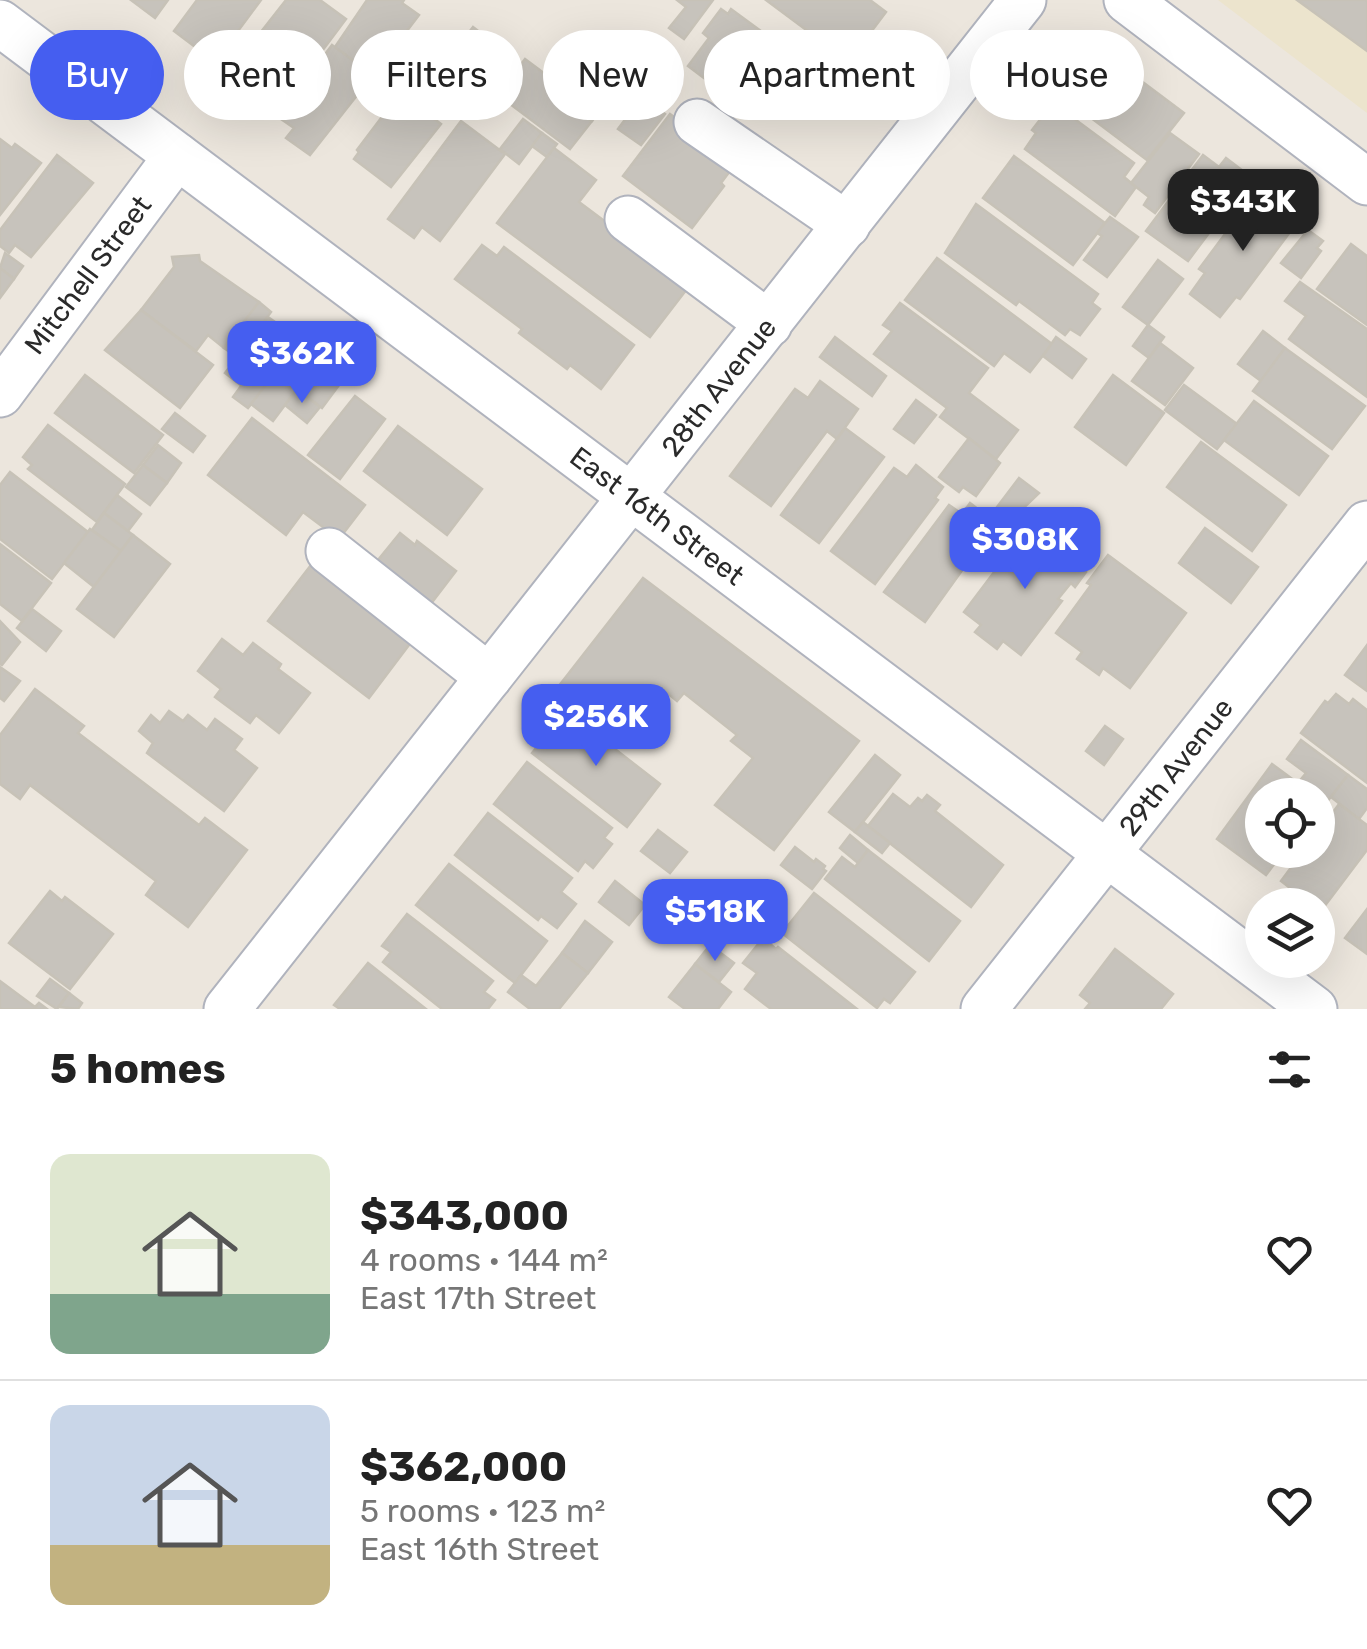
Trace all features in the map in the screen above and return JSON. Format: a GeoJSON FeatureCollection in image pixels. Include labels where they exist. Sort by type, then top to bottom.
{"type":"FeatureCollection","features":[{"type":"Feature","properties":{"kind":"street","name":"28th Avenue"},"geometry":{"type":"LineString","coordinates":[[227,1009],[1023,0]]}},
{"type":"Feature","properties":{"kind":"street"},"geometry":{"type":"LineString","coordinates":[[1127,0],[1367,182]]}},
{"type":"Feature","properties":{"kind":"street","name":"East 16th Street"},"geometry":{"type":"LineString","coordinates":[[0,22],[1314,1009]]}},
{"type":"Feature","properties":{"kind":"street"},"geometry":{"type":"LineString","coordinates":[[698,122],[847,225]]}},
{"type":"Feature","properties":{"kind":"street","name":"Mitchell Street"},"geometry":{"type":"LineString","coordinates":[[0,394],[177,156]]}},
{"type":"Feature","properties":{"kind":"street"},"geometry":{"type":"LineString","coordinates":[[628,219],[769,324]]}},
{"type":"Feature","properties":{"kind":"street","name":"29th Avenue"},"geometry":{"type":"LineString","coordinates":[[984,1009],[1367,524]]}},
{"type":"Feature","properties":{"kind":"street"},"geometry":{"type":"LineString","coordinates":[[329,551],[490,678]]}},
{"type":"Feature","properties":{"kind":"shaded area"},"geometry":{"type":"Polygon","coordinates":[[[1218,0],[1367,0],[1367,113],[1218,0]]]}},
{"type":"Feature","properties":{"kind":"building"},"geometry":{"type":"Polygon","coordinates":[[[131,0],[168,0],[155,18],[131,0]]]}},
{"type":"Feature","properties":{"kind":"building"},"geometry":{"type":"Polygon","coordinates":[[[197,0],[261,0],[239,30],[184,30],[184,39],[174,31],[197,0]]]}},
{"type":"Feature","properties":{"kind":"building"},"geometry":{"type":"Polygon","coordinates":[[[286,0],[320,0],[346,19],[331,39],[331,30],[263,30],[286,0]]]}},
{"type":"Feature","properties":{"kind":"building"},"geometry":{"type":"Polygon","coordinates":[[[367,0],[404,0],[402,3],[419,15],[408,30],[351,30],[351,59],[335,47],[367,0]]]}},
{"type":"Feature","properties":{"kind":"building"},"geometry":{"type":"Polygon","coordinates":[[[677,0],[713,0],[684,39],[684,30],[669,28],[686,7],[677,0]]]}},
{"type":"Feature","properties":{"kind":"building"},"geometry":{"type":"Polygon","coordinates":[[[766,0],[870,0],[886,12],[872,30],[806,30],[766,0]]]}},
{"type":"Feature","properties":{"kind":"building"},"geometry":{"type":"Polygon","coordinates":[[[1297,0],[1367,0],[1367,51],[1297,0]]]}},
{"type":"Feature","properties":{"kind":"building"},"geometry":{"type":"Polygon","coordinates":[[[721,9],[728,14],[731,9],[760,30],[705,30],[721,9]]]}},
{"type":"Feature","properties":{"kind":"building"},"geometry":{"type":"Polygon","coordinates":[[[704,45],[704,78],[688,66],[704,45]]]}},
{"type":"Feature","properties":{"kind":"building"},"geometry":{"type":"Polygon","coordinates":[[[331,46],[351,59],[351,103],[310,155],[286,138],[294,128],[282,120],[331,120],[331,46]]]}},
{"type":"Feature","properties":{"kind":"building"},"geometry":{"type":"Polygon","coordinates":[[[525,59],[543,72],[543,120],[592,121],[570,149],[523,114],[525,59]]]}},
{"type":"Feature","properties":{"kind":"building"},"geometry":{"type":"Polygon","coordinates":[[[1144,83],[1184,113],[1147,160],[1094,120],[1144,120],[1144,83]]]}},
{"type":"Feature","properties":{"kind":"building"},"geometry":{"type":"Polygon","coordinates":[[[523,119],[542,133],[519,164],[500,149],[523,119]]]}},
{"type":"Feature","properties":{"kind":"building"},"geometry":{"type":"Polygon","coordinates":[[[380,120],[436,120],[441,124],[391,187],[354,159],[380,120]]]}},
{"type":"Feature","properties":{"kind":"building"},"geometry":{"type":"Polygon","coordinates":[[[625,120],[660,120],[641,145],[618,129],[625,120]]]}},
{"type":"Feature","properties":{"kind":"building"},"geometry":{"type":"Polygon","coordinates":[[[665,120],[678,120],[727,157],[730,171],[721,183],[724,186],[692,228],[623,176],[665,120]]]}},
{"type":"Feature","properties":{"kind":"building"},"geometry":{"type":"Polygon","coordinates":[[[1040,120],[1076,120],[1134,163],[1124,177],[1136,187],[1115,216],[1025,149],[1036,133],[1032,130],[1040,120]]]}},
{"type":"Feature","properties":{"kind":"building"},"geometry":{"type":"Polygon","coordinates":[[[461,121],[505,154],[440,241],[422,227],[414,238],[388,219],[461,121]]]}},
{"type":"Feature","properties":{"kind":"building"},"geometry":{"type":"Polygon","coordinates":[[[542,133],[557,144],[547,157],[532,146],[542,133]]]}},
{"type":"Feature","properties":{"kind":"building"},"geometry":{"type":"Polygon","coordinates":[[[1170,133],[1199,154],[1155,213],[1144,205],[1149,197],[1131,183],[1170,133]]]}},
{"type":"Feature","properties":{"kind":"building"},"geometry":{"type":"Polygon","coordinates":[[[0,139],[12,148],[15,144],[41,163],[0,215],[0,139]]]}},
{"type":"Feature","properties":{"kind":"building"},"geometry":{"type":"Polygon","coordinates":[[[554,148],[596,180],[579,202],[690,285],[650,337],[497,223],[554,148]]]}},
{"type":"Feature","properties":{"kind":"building"},"geometry":{"type":"Polygon","coordinates":[[[57,155],[93,183],[31,257],[15,245],[9,253],[0,246],[0,230],[57,155]]]}},
{"type":"Feature","properties":{"kind":"building"},"geometry":{"type":"Polygon","coordinates":[[[1203,155],[1219,167],[1226,158],[1251,177],[1188,261],[1146,231],[1203,155]]]}},
{"type":"Feature","properties":{"kind":"building"},"geometry":{"type":"Polygon","coordinates":[[[1014,156],[1105,223],[1073,265],[983,198],[1014,156]]]}},
{"type":"Feature","properties":{"kind":"building"},"geometry":{"type":"Polygon","coordinates":[[[1254,195],[1271,208],[1275,202],[1299,220],[1240,299],[1236,297],[1220,317],[1190,294],[1205,273],[1199,269],[1254,195]]]}},
{"type":"Feature","properties":{"kind":"building"},"geometry":{"type":"Polygon","coordinates":[[[976,204],[1098,294],[1092,303],[1100,309],[1080,335],[1070,329],[1065,335],[945,253],[976,204]]]}},
{"type":"Feature","properties":{"kind":"building"},"geometry":{"type":"Polygon","coordinates":[[[1110,217],[1138,237],[1107,277],[1084,260],[1110,217]]]}},
{"type":"Feature","properties":{"kind":"building"},"geometry":{"type":"Polygon","coordinates":[[[1308,230],[1323,241],[1317,248],[1321,251],[1301,278],[1281,263],[1308,230]]]}},
{"type":"Feature","properties":{"kind":"building"},"geometry":{"type":"Polygon","coordinates":[[[1351,244],[1367,256],[1367,325],[1317,289],[1351,244]]]}},
{"type":"Feature","properties":{"kind":"building"},"geometry":{"type":"Polygon","coordinates":[[[482,245],[497,256],[504,247],[634,345],[601,389],[519,333],[522,329],[455,279],[482,245]]]}},
{"type":"Feature","properties":{"kind":"building"},"geometry":{"type":"Polygon","coordinates":[[[5,253],[23,266],[14,279],[0,268],[5,253]]]}},
{"type":"Feature","properties":{"kind":"building"},"geometry":{"type":"Polygon","coordinates":[[[199,255],[200,261],[259,302],[224,348],[208,335],[196,351],[141,310],[174,267],[172,257],[199,255]]]}},
{"type":"Feature","properties":{"kind":"building"},"geometry":{"type":"Polygon","coordinates":[[[937,258],[1052,344],[1030,372],[1004,353],[994,366],[905,300],[937,258]]]}},
{"type":"Feature","properties":{"kind":"building"},"geometry":{"type":"Polygon","coordinates":[[[1158,260],[1183,279],[1148,325],[1123,307],[1158,260]]]}},
{"type":"Feature","properties":{"kind":"building"},"geometry":{"type":"Polygon","coordinates":[[[0,268],[14,279],[0,298],[0,268]]]}},
{"type":"Feature","properties":{"kind":"building"},"geometry":{"type":"Polygon","coordinates":[[[1300,282],[1367,329],[1367,397],[1289,339],[1306,316],[1285,301],[1300,282]]]}},
{"type":"Feature","properties":{"kind":"building"},"geometry":{"type":"Polygon","coordinates":[[[259,302],[271,312],[237,357],[224,348],[259,302]]]}},
{"type":"Feature","properties":{"kind":"building"},"geometry":{"type":"Polygon","coordinates":[[[900,303],[988,368],[969,393],[1018,430],[996,459],[940,417],[947,408],[874,354],[892,331],[883,325],[900,303]]]}},
{"type":"Feature","properties":{"kind":"building"},"geometry":{"type":"Polygon","coordinates":[[[141,310],[213,365],[180,408],[105,350],[141,310]]]}},
{"type":"Feature","properties":{"kind":"building"},"geometry":{"type":"Polygon","coordinates":[[[268,317],[285,329],[242,386],[225,373],[268,317]]]}},
{"type":"Feature","properties":{"kind":"building"},"geometry":{"type":"Polygon","coordinates":[[[1148,325],[1164,337],[1149,358],[1133,346],[1148,325]]]}},
{"type":"Feature","properties":{"kind":"building"},"geometry":{"type":"Polygon","coordinates":[[[1263,331],[1285,348],[1261,381],[1238,364],[1263,331]]]}},
{"type":"Feature","properties":{"kind":"building"},"geometry":{"type":"Polygon","coordinates":[[[835,337],[886,376],[872,396],[820,357],[835,337]]]}},
{"type":"Feature","properties":{"kind":"building"},"geometry":{"type":"Polygon","coordinates":[[[1056,337],[1086,359],[1072,378],[1043,356],[1056,337]]]}},
{"type":"Feature","properties":{"kind":"building"},"geometry":{"type":"Polygon","coordinates":[[[302,338],[348,373],[322,408],[275,373],[302,338]]]}},
{"type":"Feature","properties":{"kind":"building"},"geometry":{"type":"Polygon","coordinates":[[[1160,343],[1193,368],[1165,405],[1132,381],[1160,343]]]}},
{"type":"Feature","properties":{"kind":"building"},"geometry":{"type":"Polygon","coordinates":[[[1285,348],[1365,406],[1332,449],[1253,391],[1285,348]]]}},
{"type":"Feature","properties":{"kind":"building"},"geometry":{"type":"Polygon","coordinates":[[[266,354],[281,365],[268,383],[252,371],[266,354]]]}},
{"type":"Feature","properties":{"kind":"building"},"geometry":{"type":"Polygon","coordinates":[[[252,371],[268,383],[248,408],[233,397],[252,371]]]}},
{"type":"Feature","properties":{"kind":"building"},"geometry":{"type":"Polygon","coordinates":[[[275,373],[297,389],[273,421],[251,404],[275,373]]]}},
{"type":"Feature","properties":{"kind":"building"},"geometry":{"type":"Polygon","coordinates":[[[85,375],[163,435],[134,473],[55,413],[85,375]]]}},
{"type":"Feature","properties":{"kind":"building"},"geometry":{"type":"Polygon","coordinates":[[[1113,375],[1164,413],[1126,465],[1075,427],[1113,375]]]}},
{"type":"Feature","properties":{"kind":"building"},"geometry":{"type":"Polygon","coordinates":[[[820,381],[858,409],[837,439],[827,431],[771,506],[730,476],[795,389],[808,398],[820,381]]]}},
{"type":"Feature","properties":{"kind":"building"},"geometry":{"type":"Polygon","coordinates":[[[1184,385],[1237,424],[1217,449],[1165,410],[1184,385]]]}},
{"type":"Feature","properties":{"kind":"building"},"geometry":{"type":"Polygon","coordinates":[[[297,389],[320,407],[307,423],[285,405],[297,389]]]}},
{"type":"Feature","properties":{"kind":"building"},"geometry":{"type":"Polygon","coordinates":[[[355,396],[385,419],[340,479],[308,455],[355,396]]]}},
{"type":"Feature","properties":{"kind":"building"},"geometry":{"type":"Polygon","coordinates":[[[916,400],[936,415],[914,443],[894,429],[916,400]]]}},
{"type":"Feature","properties":{"kind":"building"},"geometry":{"type":"Polygon","coordinates":[[[1254,401],[1328,456],[1299,495],[1224,440],[1254,401]]]}},
{"type":"Feature","properties":{"kind":"building"},"geometry":{"type":"Polygon","coordinates":[[[175,413],[205,436],[193,452],[162,429],[175,413]]]}},
{"type":"Feature","properties":{"kind":"building"},"geometry":{"type":"Polygon","coordinates":[[[252,418],[365,505],[339,539],[303,512],[286,535],[208,475],[252,418]]]}},
{"type":"Feature","properties":{"kind":"building"},"geometry":{"type":"Polygon","coordinates":[[[48,425],[125,484],[97,522],[28,469],[32,465],[23,457],[48,425]]]}},
{"type":"Feature","properties":{"kind":"building"},"geometry":{"type":"Polygon","coordinates":[[[398,426],[482,489],[447,535],[364,471],[398,426]]]}},
{"type":"Feature","properties":{"kind":"building"},"geometry":{"type":"Polygon","coordinates":[[[845,428],[884,457],[819,543],[781,515],[845,428]]]}},
{"type":"Feature","properties":{"kind":"building"},"geometry":{"type":"Polygon","coordinates":[[[969,438],[1000,463],[976,496],[963,487],[959,492],[939,477],[969,438]]]}},
{"type":"Feature","properties":{"kind":"building"},"geometry":{"type":"Polygon","coordinates":[[[1201,442],[1286,505],[1252,551],[1167,487],[1201,442]]]}},
{"type":"Feature","properties":{"kind":"building"},"geometry":{"type":"Polygon","coordinates":[[[158,445],[181,463],[167,483],[143,465],[158,445]]]}},
{"type":"Feature","properties":{"kind":"building"},"geometry":{"type":"Polygon","coordinates":[[[143,465],[167,483],[150,505],[126,487],[143,465]]]}},
{"type":"Feature","properties":{"kind":"building"},"geometry":{"type":"Polygon","coordinates":[[[916,465],[943,487],[935,498],[938,500],[875,584],[831,551],[894,468],[907,477],[916,465]]]}},
{"type":"Feature","properties":{"kind":"building"},"geometry":{"type":"Polygon","coordinates":[[[10,472],[88,532],[52,579],[0,539],[0,485],[10,472]]]}},
{"type":"Feature","properties":{"kind":"building"},"geometry":{"type":"Polygon","coordinates":[[[1019,478],[1039,493],[1009,522],[994,511],[1019,478]]]}},
{"type":"Feature","properties":{"kind":"building"},"geometry":{"type":"Polygon","coordinates":[[[117,495],[141,514],[128,531],[104,513],[117,495]]]}},
{"type":"Feature","properties":{"kind":"building"},"geometry":{"type":"Polygon","coordinates":[[[970,503],[996,523],[925,622],[884,592],[949,505],[962,514],[970,503]]]}},
{"type":"Feature","properties":{"kind":"building"},"geometry":{"type":"Polygon","coordinates":[[[104,513],[133,535],[121,551],[92,530],[104,513]]]}},
{"type":"Feature","properties":{"kind":"building"},"geometry":{"type":"Polygon","coordinates":[[[1035,526],[1086,563],[1082,569],[1086,572],[1075,587],[1071,583],[1058,599],[1062,601],[1021,655],[1003,641],[997,649],[975,632],[981,625],[964,612],[1035,526]]]}},
{"type":"Feature","properties":{"kind":"building"},"geometry":{"type":"Polygon","coordinates":[[[1205,528],[1258,567],[1231,603],[1179,563],[1205,528]]]}},
{"type":"Feature","properties":{"kind":"building"},"geometry":{"type":"Polygon","coordinates":[[[90,529],[121,551],[94,587],[64,563],[90,529]]]}},
{"type":"Feature","properties":{"kind":"building"},"geometry":{"type":"Polygon","coordinates":[[[400,533],[456,571],[423,614],[374,565],[400,533]]]}},
{"type":"Feature","properties":{"kind":"building"},"geometry":{"type":"Polygon","coordinates":[[[133,535],[170,564],[114,637],[77,609],[133,535]]]}},
{"type":"Feature","properties":{"kind":"building"},"geometry":{"type":"Polygon","coordinates":[[[0,544],[51,583],[22,621],[0,604],[0,544]]]}},
{"type":"Feature","properties":{"kind":"building"},"geometry":{"type":"Polygon","coordinates":[[[1108,555],[1186,613],[1130,688],[1103,668],[1099,675],[1077,659],[1082,652],[1056,633],[1108,555]]]}},
{"type":"Feature","properties":{"kind":"building"},"geometry":{"type":"Polygon","coordinates":[[[311,565],[412,641],[369,698],[268,621],[311,565]]]}},
{"type":"Feature","properties":{"kind":"building"},"geometry":{"type":"Polygon","coordinates":[[[643,578],[859,741],[774,850],[715,805],[753,758],[731,741],[737,735],[684,693],[677,701],[660,687],[625,740],[558,687],[643,578]]]}},
{"type":"Feature","properties":{"kind":"building"},"geometry":{"type":"Polygon","coordinates":[[[32,609],[61,631],[46,651],[17,628],[32,609]]]}},
{"type":"Feature","properties":{"kind":"building"},"geometry":{"type":"Polygon","coordinates":[[[0,621],[20,642],[2,665],[0,664],[0,621]]]}},
{"type":"Feature","properties":{"kind":"building"},"geometry":{"type":"Polygon","coordinates":[[[222,639],[243,655],[253,643],[281,664],[278,669],[310,693],[279,733],[256,715],[250,723],[215,697],[221,689],[198,671],[222,639]]]}},
{"type":"Feature","properties":{"kind":"building"},"geometry":{"type":"Polygon","coordinates":[[[1367,645],[1367,691],[1345,675],[1367,645]]]}},
{"type":"Feature","properties":{"kind":"building"},"geometry":{"type":"Polygon","coordinates":[[[0,667],[20,681],[4,701],[0,698],[0,667]]]}},
{"type":"Feature","properties":{"kind":"building"},"geometry":{"type":"Polygon","coordinates":[[[35,689],[84,726],[78,733],[199,825],[205,818],[247,850],[188,927],[146,895],[156,881],[30,785],[20,799],[0,784],[0,735],[35,689]]]}},
{"type":"Feature","properties":{"kind":"building"},"geometry":{"type":"Polygon","coordinates":[[[1336,694],[1349,704],[1353,699],[1367,710],[1367,783],[1301,733],[1325,701],[1328,703],[1336,694]]]}},
{"type":"Feature","properties":{"kind":"building"},"geometry":{"type":"Polygon","coordinates":[[[169,711],[183,721],[188,715],[207,730],[215,719],[242,739],[234,750],[257,768],[224,811],[147,753],[153,743],[139,731],[151,715],[160,723],[169,711]]]}},
{"type":"Feature","properties":{"kind":"building"},"geometry":{"type":"Polygon","coordinates":[[[566,711],[660,784],[627,827],[532,753],[566,711]]]}},
{"type":"Feature","properties":{"kind":"building"},"geometry":{"type":"Polygon","coordinates":[[[1105,726],[1123,739],[1104,765],[1086,751],[1105,726]]]}},
{"type":"Feature","properties":{"kind":"building"},"geometry":{"type":"Polygon","coordinates":[[[1301,740],[1348,775],[1335,792],[1335,778],[1302,778],[1306,773],[1287,759],[1301,740]]]}},
{"type":"Feature","properties":{"kind":"building"},"geometry":{"type":"Polygon","coordinates":[[[875,755],[900,775],[855,832],[829,812],[875,755]]]}},
{"type":"Feature","properties":{"kind":"building"},"geometry":{"type":"Polygon","coordinates":[[[527,762],[612,828],[604,838],[612,844],[593,868],[585,861],[578,871],[494,804],[527,762]]]}},
{"type":"Feature","properties":{"kind":"building"},"geometry":{"type":"Polygon","coordinates":[[[1272,764],[1291,778],[1262,778],[1272,764]]]}},
{"type":"Feature","properties":{"kind":"building"},"geometry":{"type":"Polygon","coordinates":[[[1348,775],[1367,789],[1367,808],[1359,819],[1335,800],[1335,792],[1348,775]]]}},
{"type":"Feature","properties":{"kind":"building"},"geometry":{"type":"Polygon","coordinates":[[[893,794],[910,807],[927,795],[940,805],[935,811],[1003,865],[971,907],[868,826],[893,794]]]}},
{"type":"Feature","properties":{"kind":"building"},"geometry":{"type":"Polygon","coordinates":[[[1245,801],[1245,860],[1217,839],[1245,801]]]}},
{"type":"Feature","properties":{"kind":"building"},"geometry":{"type":"Polygon","coordinates":[[[1339,804],[1367,825],[1367,850],[1335,892],[1335,888],[1290,888],[1281,881],[1291,868],[1335,868],[1335,810],[1339,804]]]}},
{"type":"Feature","properties":{"kind":"building"},"geometry":{"type":"Polygon","coordinates":[[[488,813],[572,878],[561,892],[576,904],[557,928],[541,916],[538,920],[455,855],[488,813]]]}},
{"type":"Feature","properties":{"kind":"building"},"geometry":{"type":"Polygon","coordinates":[[[863,822],[890,843],[882,853],[855,832],[863,822]]]}},
{"type":"Feature","properties":{"kind":"building"},"geometry":{"type":"Polygon","coordinates":[[[658,830],[687,852],[670,873],[641,851],[658,830]]]}},
{"type":"Feature","properties":{"kind":"building"},"geometry":{"type":"Polygon","coordinates":[[[850,835],[868,850],[858,863],[840,848],[850,835]]]}},
{"type":"Feature","properties":{"kind":"building"},"geometry":{"type":"Polygon","coordinates":[[[795,847],[825,866],[826,871],[812,889],[781,865],[795,847]]]}},
{"type":"Feature","properties":{"kind":"building"},"geometry":{"type":"Polygon","coordinates":[[[868,850],[960,921],[929,961],[825,879],[842,857],[855,867],[868,850]]]}},
{"type":"Feature","properties":{"kind":"building"},"geometry":{"type":"Polygon","coordinates":[[[449,864],[547,941],[515,983],[416,905],[449,864]]]}},
{"type":"Feature","properties":{"kind":"building"},"geometry":{"type":"Polygon","coordinates":[[[615,881],[645,905],[629,925],[599,902],[615,881]]]}},
{"type":"Feature","properties":{"kind":"building"},"geometry":{"type":"Polygon","coordinates":[[[50,891],[62,901],[65,897],[113,934],[70,989],[9,943],[50,891]]]}},
{"type":"Feature","properties":{"kind":"building"},"geometry":{"type":"Polygon","coordinates":[[[814,893],[915,972],[890,1003],[884,999],[877,1008],[782,933],[814,893]]]}},
{"type":"Feature","properties":{"kind":"building"},"geometry":{"type":"Polygon","coordinates":[[[756,897],[784,919],[767,941],[738,919],[756,897]]]}},
{"type":"Feature","properties":{"kind":"building"},"geometry":{"type":"Polygon","coordinates":[[[1367,909],[1367,954],[1345,938],[1367,909]]]}},
{"type":"Feature","properties":{"kind":"building"},"geometry":{"type":"Polygon","coordinates":[[[407,914],[493,981],[484,992],[495,1000],[488,1009],[442,1009],[383,962],[391,952],[382,946],[407,914]]]}},
{"type":"Feature","properties":{"kind":"building"},"geometry":{"type":"Polygon","coordinates":[[[585,921],[612,942],[588,973],[562,953],[585,921]]]}},
{"type":"Feature","properties":{"kind":"building"},"geometry":{"type":"Polygon","coordinates":[[[763,938],[857,1009],[771,1009],[745,989],[757,973],[743,963],[763,938]]]}},
{"type":"Feature","properties":{"kind":"building"},"geometry":{"type":"Polygon","coordinates":[[[710,945],[734,963],[719,982],[695,964],[710,945]]]}},
{"type":"Feature","properties":{"kind":"building"},"geometry":{"type":"Polygon","coordinates":[[[1115,949],[1173,994],[1161,1009],[1085,1009],[1090,1003],[1080,995],[1115,949]]]}},
{"type":"Feature","properties":{"kind":"building"},"geometry":{"type":"Polygon","coordinates":[[[562,953],[588,973],[559,1009],[530,1009],[508,992],[521,975],[536,986],[562,953]]]}},
{"type":"Feature","properties":{"kind":"building"},"geometry":{"type":"Polygon","coordinates":[[[368,963],[426,1009],[340,1009],[334,1005],[368,963]]]}},
{"type":"Feature","properties":{"kind":"building"},"geometry":{"type":"Polygon","coordinates":[[[695,964],[731,992],[718,1009],[685,1009],[669,997],[695,964]]]}},
{"type":"Feature","properties":{"kind":"building"},"geometry":{"type":"Polygon","coordinates":[[[50,979],[69,993],[57,1009],[37,996],[50,979]]]}},
{"type":"Feature","properties":{"kind":"building"},"geometry":{"type":"Polygon","coordinates":[[[0,981],[35,1007],[39,1003],[47,1009],[0,1009],[0,981]]]}},
{"type":"Feature","properties":{"kind":"building"},"geometry":{"type":"Polygon","coordinates":[[[69,993],[82,1003],[78,1009],[59,1007],[69,993]]]}}]}
